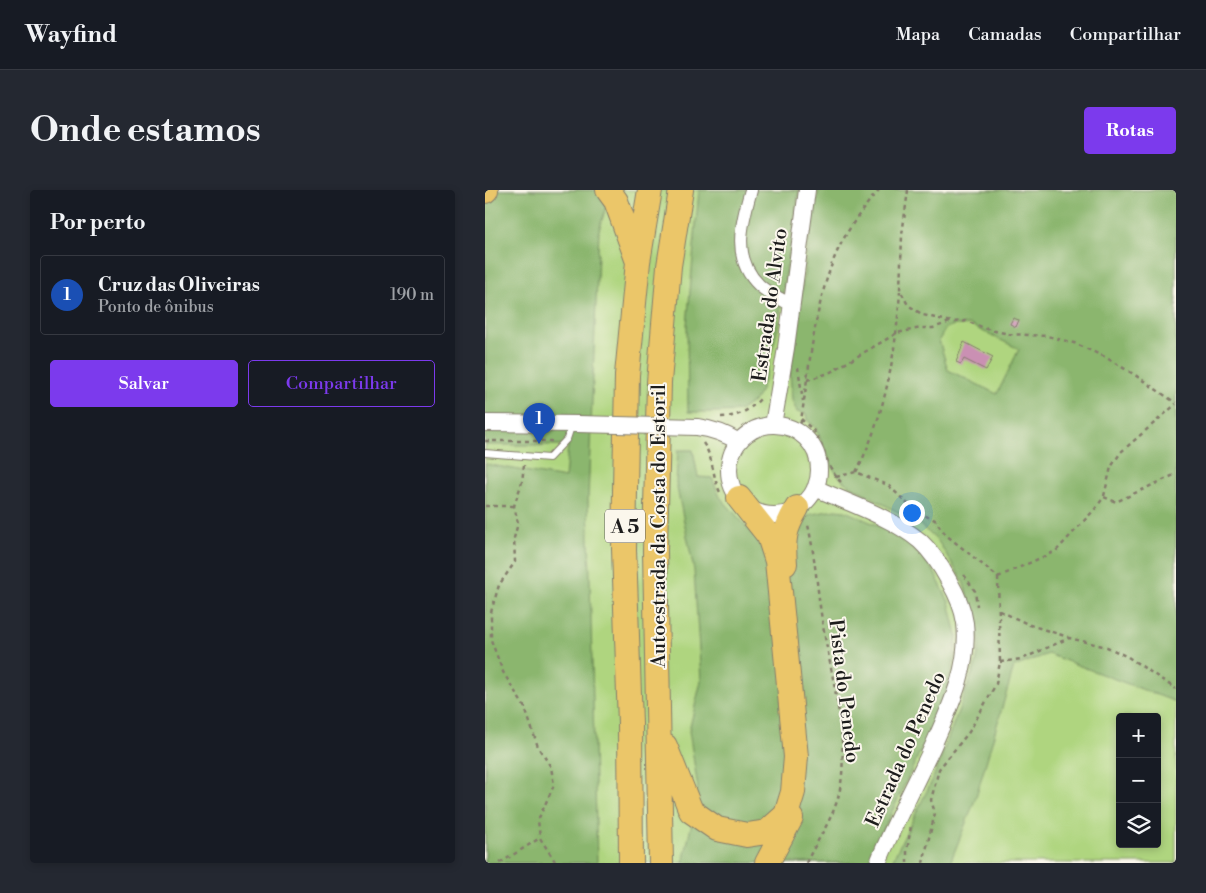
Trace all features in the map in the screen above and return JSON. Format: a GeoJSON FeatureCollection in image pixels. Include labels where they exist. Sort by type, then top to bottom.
{"type":"FeatureCollection","features":[{"type":"Feature","properties":{"kind":"highway"},"geometry":{"type":"LineString","coordinates":[[608,190],[616,201],[638,262]]}},
{"type":"Feature","properties":{"kind":"highway","name":"Autoestrada da Costa do Estoril"},"geometry":{"type":"LineString","coordinates":[[631,863],[624,549],[627,375],[638,262],[649,190]]}},
{"type":"Feature","properties":{"kind":"highway","name":"Autoestrada da Costa do Estoril"},"geometry":{"type":"LineString","coordinates":[[661,863],[655,551],[659,382],[669,266],[681,190]]}},
{"type":"Feature","properties":{"kind":"highway"},"geometry":{"type":"LineString","coordinates":[[659,727],[691,811],[717,829],[747,835],[767,832],[786,815],[793,792],[796,757],[777,561],[769,536],[739,498]]}},
{"type":"Feature","properties":{"kind":"highway"},"geometry":{"type":"LineString","coordinates":[[767,863],[790,823],[799,793],[801,748],[784,556],[787,524],[801,512]]}},
{"type":"Feature","properties":{"kind":"street"},"geometry":{"type":"LineString","coordinates":[[751,190],[740,235],[741,255],[747,270],[759,285],[792,305]]}},
{"type":"Feature","properties":{"kind":"street","name":"Estrada do Alvito"},"geometry":{"type":"LineString","coordinates":[[773,425],[792,305],[807,190]]}},
{"type":"Feature","properties":{"kind":"street"},"geometry":{"type":"LineString","coordinates":[[485,423],[572,429],[697,427],[717,431],[739,442]]}},
{"type":"Feature","properties":{"kind":"street"},"geometry":{"type":"LineString","coordinates":[[773,425],[791,428],[800,426],[816,453],[819,470],[815,488],[801,512],[762,513],[746,505],[735,491],[729,475],[731,458],[739,442],[758,428],[773,425]]}},
{"type":"Feature","properties":{"kind":"street","name":"Estrada do Penedo"},"geometry":{"type":"LineString","coordinates":[[815,488],[885,519],[919,541],[943,569],[957,596],[965,623],[962,675],[952,704],[878,863]]}},
{"type":"Feature","properties":{"kind":"lane"},"geometry":{"type":"LineString","coordinates":[[485,453],[549,458],[572,429]]}},
{"type":"Feature","properties":{"kind":"path"},"geometry":{"type":"LineString","coordinates":[[847,487],[836,477],[812,429],[800,426],[821,296],[833,262],[848,231],[879,190]]}},
{"type":"Feature","properties":{"kind":"path"},"geometry":{"type":"LineString","coordinates":[[856,472],[876,427],[892,364],[897,333],[902,234],[908,190]]}},
{"type":"Feature","properties":{"kind":"path"},"geometry":{"type":"LineString","coordinates":[[900,290],[908,305],[923,315],[952,322]]}},
{"type":"Feature","properties":{"kind":"path"},"geometry":{"type":"LineString","coordinates":[[807,380],[829,373],[897,333],[965,321],[990,330],[1009,334],[1047,336],[1074,343],[1105,357],[1135,375],[1176,404],[1121,452],[1111,467],[1104,496],[1095,509],[1056,551],[999,577]]}},
{"type":"Feature","properties":{"kind":"path"},"geometry":{"type":"LineString","coordinates":[[798,366],[804,403]]}},
{"type":"Feature","properties":{"kind":"path"},"geometry":{"type":"LineString","coordinates":[[714,416],[730,417],[750,409],[762,398],[765,389]]}},
{"type":"Feature","properties":{"kind":"path"},"geometry":{"type":"LineString","coordinates":[[485,441],[555,442],[572,429]]}},
{"type":"Feature","properties":{"kind":"path"},"geometry":{"type":"LineString","coordinates":[[525,456],[522,482],[515,506],[518,523],[514,538],[515,562],[499,584],[491,612],[491,640],[503,672],[525,708],[538,747],[551,767],[554,785],[538,820],[540,838],[556,863]]}},
{"type":"Feature","properties":{"kind":"path"},"geometry":{"type":"LineString","coordinates":[[836,477],[856,472],[888,485],[915,511],[935,520],[947,536],[999,577]]}},
{"type":"Feature","properties":{"kind":"path"},"geometry":{"type":"LineString","coordinates":[[1104,496],[1116,502],[1176,474]]}},
{"type":"Feature","properties":{"kind":"path"},"geometry":{"type":"LineString","coordinates":[[485,506],[515,506]]}},
{"type":"Feature","properties":{"kind":"path","name":"Pista do Penedo"},"geometry":{"type":"LineString","coordinates":[[801,512],[810,534],[842,749],[842,775],[839,795],[833,811],[806,863]]}},
{"type":"Feature","properties":{"kind":"path"},"geometry":{"type":"LineString","coordinates":[[964,575],[975,590],[977,607]]}},
{"type":"Feature","properties":{"kind":"path"},"geometry":{"type":"LineString","coordinates":[[923,863],[935,813],[931,800],[939,769],[969,732],[996,684],[1000,662],[999,577]]}},
{"type":"Feature","properties":{"kind":"path"},"geometry":{"type":"LineString","coordinates":[[1000,611],[1030,625],[1069,638],[1107,647],[1128,657],[1176,689]]}},
{"type":"Feature","properties":{"kind":"path"},"geometry":{"type":"LineString","coordinates":[[1000,662],[1022,659],[1069,638]]}},
{"type":"Feature","properties":{"kind":"path"},"geometry":{"type":"LineString","coordinates":[[907,863],[911,826]]}},
{"type":"Feature","properties":{"kind":"path"},"geometry":{"type":"LineString","coordinates":[[500,863],[540,838]]}},
{"type":"Feature","properties":{"kind":"green space"},"geometry":{"type":"Polygon","coordinates":[[[485,190],[1176,190],[1176,863],[485,863],[485,190]]]}},
{"type":"Feature","properties":{"kind":"green space"},"geometry":{"type":"Polygon","coordinates":[[[485,190],[611,190],[599,230],[588,498],[597,863],[485,863],[485,464],[565,478],[568,445],[485,445],[485,190]]]}},
{"type":"Feature","properties":{"kind":"green space"},"geometry":{"type":"Polygon","coordinates":[[[699,190],[799,190],[777,331],[767,372],[760,392],[754,401],[739,411],[688,412],[687,325],[699,190]]]}},
{"type":"Feature","properties":{"kind":"green space"},"geometry":{"type":"Polygon","coordinates":[[[819,190],[1176,190],[1176,702],[1048,654],[1014,667],[975,800],[950,863],[891,863],[932,781],[976,664],[980,643],[976,622],[963,581],[938,541],[919,524],[844,482],[834,470],[815,427],[807,420],[806,414],[797,412],[792,400],[790,373],[810,231],[819,190]],[[954,325],[946,328],[939,340],[948,370],[997,394],[1019,349],[970,325],[954,325]]]}},
{"type":"Feature","properties":{"kind":"green space"},"geometry":{"type":"Polygon","coordinates":[[[678,450],[693,450],[698,477],[712,478],[720,497],[759,541],[812,514],[835,510],[845,511],[879,526],[909,545],[923,557],[934,572],[949,602],[957,636],[948,686],[931,728],[868,863],[683,863],[698,788],[689,731],[701,681],[694,570],[676,483],[678,450]]]}},
{"type":"Feature","properties":{"kind":"building"},"geometry":{"type":"Polygon","coordinates":[[[1013,318],[1019,320],[1016,327],[1010,324],[1013,318]]]}},
{"type":"Feature","properties":{"kind":"building"},"geometry":{"type":"Polygon","coordinates":[[[964,342],[993,357],[986,370],[964,359],[961,364],[956,362],[964,342]]]}},
{"type":"Feature","properties":{"kind":"place","name":"Cruz das Oliveiras"},"geometry":{"type":"Point","coordinates":[539,444]}}]}
